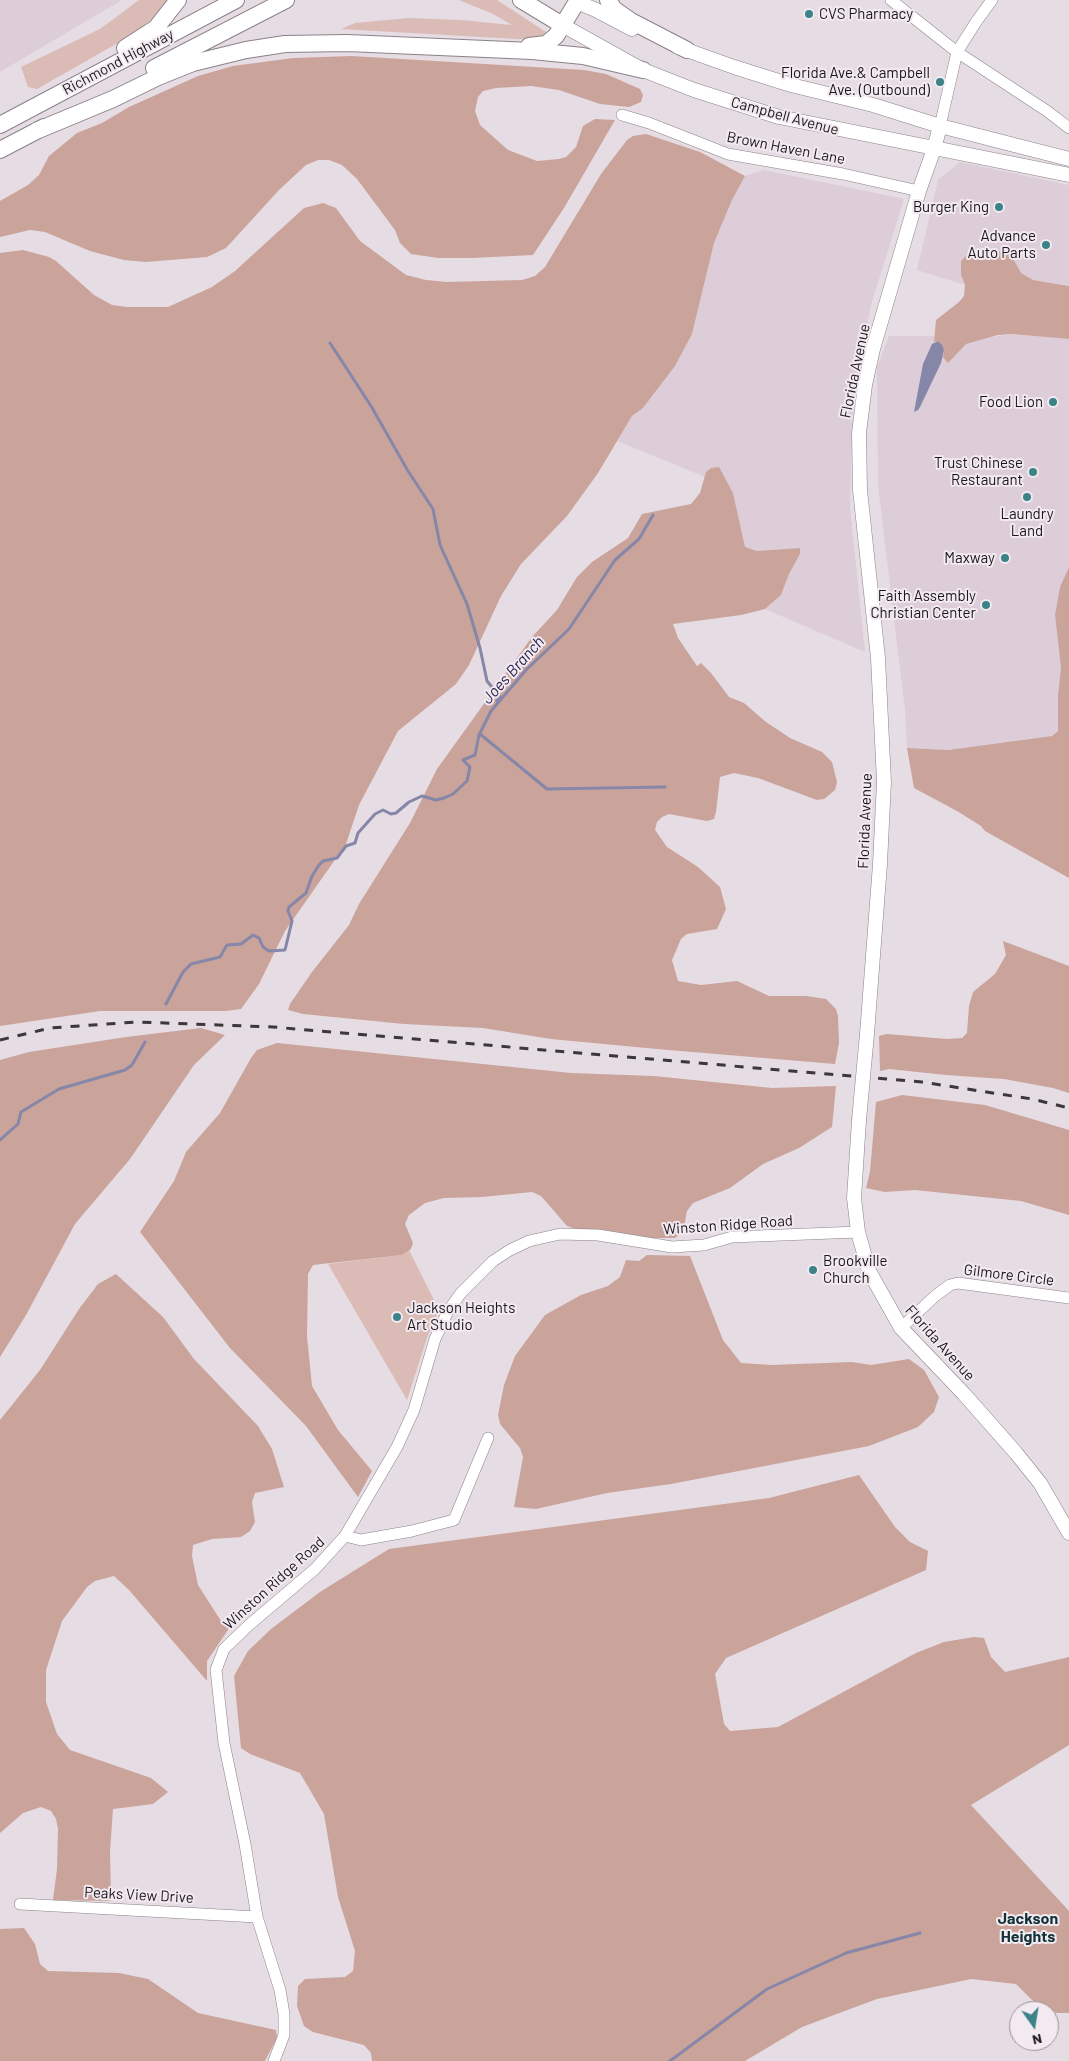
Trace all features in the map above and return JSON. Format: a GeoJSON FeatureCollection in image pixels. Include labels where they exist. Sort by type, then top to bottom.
{"type":"FeatureCollection","features":[{"type":"Feature","properties":{"kind":"highway"},"geometry":{"type":"LineString","coordinates":[[76,84],[105,59],[156,28],[178,0]]}},
{"type":"Feature","properties":{"kind":"highway","name":"Richmond Highway"},"geometry":{"type":"LineString","coordinates":[[0,125],[236,0]]}},
{"type":"Feature","properties":{"kind":"highway"},"geometry":{"type":"LineString","coordinates":[[0,150],[286,0]]}},
{"type":"Feature","properties":{"kind":"highway","name":"Campbell Avenue"},"geometry":{"type":"LineString","coordinates":[[521,0],[564,26]]}},
{"type":"Feature","properties":{"kind":"highway"},"geometry":{"type":"LineString","coordinates":[[608,0],[614,9],[631,21],[687,50]]}},
{"type":"Feature","properties":{"kind":"highway"},"geometry":{"type":"LineString","coordinates":[[36,131],[193,63],[246,50],[285,44],[461,47],[534,46],[546,44],[564,26],[576,1]]}},
{"type":"Feature","properties":{"kind":"highway"},"geometry":{"type":"LineString","coordinates":[[461,47],[582,56],[643,70]]}},
{"type":"Feature","properties":{"kind":"main road"},"geometry":{"type":"LineString","coordinates":[[576,1],[635,30],[687,50],[791,84],[873,105],[940,126],[1069,159]]}},
{"type":"Feature","properties":{"kind":"main road","name":"Campbell Avenue"},"geometry":{"type":"LineString","coordinates":[[564,26],[643,70],[694,90],[780,118],[1069,176]]}},
{"type":"Feature","properties":{"kind":"main road","name":"Florida Avenue"},"geometry":{"type":"LineString","coordinates":[[940,126],[873,349],[865,385],[859,432],[860,490],[878,658],[884,782],[880,864],[854,1191],[858,1232],[869,1271],[901,1328],[964,1394],[1016,1453],[1040,1484],[1069,1533]]}},
{"type":"Feature","properties":{"kind":"street"},"geometry":{"type":"LineString","coordinates":[[892,0],[957,52],[1047,111],[1069,128]]}},
{"type":"Feature","properties":{"kind":"street","name":"Florida Avenue"},"geometry":{"type":"LineString","coordinates":[[940,126],[957,52],[992,0]]}},
{"type":"Feature","properties":{"kind":"street","name":"Brown Haven Lane"},"geometry":{"type":"LineString","coordinates":[[622,115],[649,123],[728,154],[843,174],[919,191]]}},
{"type":"Feature","properties":{"kind":"street","name":"Winston Ridge Road"},"geometry":{"type":"LineString","coordinates":[[274,2061],[284,2035],[284,2014],[280,1990],[257,1917],[245,1844],[224,1743],[216,1670],[224,1649],[314,1569],[345,1536],[401,1440],[414,1410],[435,1339],[448,1311],[461,1293],[486,1268],[510,1250],[529,1241],[560,1234],[598,1235],[672,1247],[704,1244],[732,1237],[858,1232]]}},
{"type":"Feature","properties":{"kind":"street","name":"Gilmore Circle"},"geometry":{"type":"LineString","coordinates":[[901,1328],[935,1296],[950,1285],[958,1283],[1069,1298]]}},
{"type":"Feature","properties":{"kind":"street"},"geometry":{"type":"LineString","coordinates":[[345,1536],[361,1540],[412,1531],[454,1520],[488,1438]]}},
{"type":"Feature","properties":{"kind":"street","name":"Peaks View Drive"},"geometry":{"type":"LineString","coordinates":[[20,1904],[257,1917]]}},
{"type":"Feature","properties":{"kind":"shaded area"},"geometry":{"type":"Polygon","coordinates":[[[0,0],[122,0],[0,72],[0,0]]]}},
{"type":"Feature","properties":{"kind":"shaded area"},"geometry":{"type":"Polygon","coordinates":[[[139,0],[167,0],[157,15],[130,36],[37,89],[28,87],[21,67],[100,29],[139,0]]]}},
{"type":"Feature","properties":{"kind":"shaded area"},"geometry":{"type":"Polygon","coordinates":[[[459,0],[497,0],[546,32],[543,38],[533,40],[341,29],[355,23],[408,18],[461,20],[512,25],[493,14],[459,0]]]}},
{"type":"Feature","properties":{"kind":"shaded area"},"geometry":{"type":"Polygon","coordinates":[[[352,56],[584,70],[606,74],[640,89],[643,95],[641,102],[629,107],[600,104],[559,90],[531,86],[496,88],[483,91],[478,97],[475,111],[480,125],[508,150],[537,161],[566,157],[576,147],[583,126],[595,119],[615,120],[564,208],[533,255],[438,258],[411,254],[400,243],[395,230],[357,179],[342,165],[329,160],[318,160],[306,165],[279,190],[226,248],[207,257],[146,262],[124,260],[90,251],[45,232],[30,230],[0,237],[0,201],[28,185],[39,175],[49,156],[77,133],[102,123],[129,107],[198,76],[233,66],[293,58],[352,56]]]}},
{"type":"Feature","properties":{"kind":"shaded area"},"geometry":{"type":"Polygon","coordinates":[[[646,134],[700,152],[745,176],[732,200],[714,243],[692,334],[675,366],[643,408],[632,416],[598,473],[567,516],[521,564],[501,596],[469,665],[456,684],[398,731],[359,805],[346,844],[285,931],[259,984],[241,1009],[226,1011],[100,1011],[0,1026],[0,253],[23,250],[49,257],[94,295],[112,305],[168,307],[212,287],[235,271],[304,208],[323,203],[336,208],[360,241],[406,275],[426,280],[447,282],[522,280],[535,276],[545,267],[601,174],[627,140],[633,136],[646,134]]]}},
{"type":"Feature","properties":{"kind":"shaded area"},"geometry":{"type":"Polygon","coordinates":[[[960,162],[1069,185],[1069,286],[1033,280],[1021,273],[1010,253],[961,275],[965,285],[917,270],[938,180],[960,162]]]}},
{"type":"Feature","properties":{"kind":"shaded area"},"geometry":{"type":"Polygon","coordinates":[[[764,170],[904,199],[871,305],[853,400],[850,508],[865,652],[765,609],[781,595],[789,574],[800,554],[800,548],[757,551],[745,547],[733,493],[719,468],[711,468],[706,472],[705,477],[617,441],[632,416],[643,408],[675,366],[692,334],[714,243],[732,200],[745,176],[764,170]]]}},
{"type":"Feature","properties":{"kind":"shaded area"},"geometry":{"type":"Polygon","coordinates":[[[989,250],[1010,253],[1021,273],[1033,280],[1069,286],[1069,339],[1012,334],[998,335],[966,344],[948,363],[943,357],[944,350],[938,341],[934,342],[936,320],[964,296],[965,285],[961,275],[961,261],[966,256],[989,250]]]}},
{"type":"Feature","properties":{"kind":"shaded area"},"geometry":{"type":"Polygon","coordinates":[[[1012,334],[1069,339],[1069,567],[1060,587],[1055,615],[1061,668],[1058,695],[1058,731],[1052,736],[948,750],[907,748],[905,710],[878,485],[877,368],[889,336],[934,336],[934,341],[948,362],[966,344],[977,339],[1012,334]]]}},
{"type":"Feature","properties":{"kind":"shaded area"},"geometry":{"type":"Polygon","coordinates":[[[719,467],[733,493],[745,547],[757,551],[800,548],[800,554],[789,574],[781,595],[765,609],[741,615],[673,624],[678,638],[697,666],[701,663],[729,697],[744,703],[766,722],[790,738],[822,752],[832,762],[837,782],[835,790],[824,799],[817,800],[758,778],[734,773],[720,777],[714,819],[707,821],[669,814],[657,822],[655,830],[667,847],[698,867],[720,887],[726,909],[717,929],[687,934],[681,939],[672,960],[678,981],[701,985],[737,981],[769,996],[806,996],[826,999],[836,1009],[838,1016],[839,1043],[835,1064],[551,1039],[483,1028],[404,1024],[303,1014],[288,1010],[290,1004],[312,972],[349,925],[359,904],[410,823],[437,769],[532,637],[557,610],[577,577],[592,562],[628,538],[642,514],[691,504],[700,493],[706,472],[711,468],[719,467]]]}},
{"type":"Feature","properties":{"kind":"shaded area"},"geometry":{"type":"Polygon","coordinates":[[[1069,567],[1069,878],[985,831],[981,826],[957,811],[914,788],[907,748],[948,750],[1052,736],[1058,731],[1058,695],[1061,668],[1055,615],[1060,587],[1069,567]]]}},
{"type":"Feature","properties":{"kind":"shaded area"},"geometry":{"type":"Polygon","coordinates":[[[1003,941],[1069,966],[1069,1093],[1053,1088],[1004,1079],[889,1069],[880,1071],[879,1036],[887,1034],[947,1039],[962,1038],[967,1033],[969,1006],[973,992],[995,974],[1006,955],[1003,941]]]}},
{"type":"Feature","properties":{"kind":"shaded area"},"geometry":{"type":"Polygon","coordinates":[[[201,1028],[225,1035],[194,1065],[130,1159],[75,1224],[26,1315],[0,1357],[0,1060],[29,1052],[201,1028]]]}},
{"type":"Feature","properties":{"kind":"shaded area"},"geometry":{"type":"Polygon","coordinates":[[[277,1043],[571,1073],[654,1076],[772,1088],[836,1086],[832,1127],[799,1148],[763,1164],[730,1188],[693,1203],[687,1211],[683,1232],[675,1238],[645,1238],[576,1229],[567,1226],[541,1196],[532,1192],[482,1197],[444,1198],[425,1203],[409,1215],[405,1224],[413,1243],[411,1249],[402,1255],[313,1265],[308,1274],[307,1336],[312,1386],[338,1430],[372,1471],[358,1497],[306,1426],[230,1348],[140,1232],[174,1181],[186,1152],[220,1113],[251,1058],[257,1050],[277,1043]]]}},
{"type":"Feature","properties":{"kind":"shaded area"},"geometry":{"type":"Polygon","coordinates":[[[902,1095],[985,1105],[1069,1130],[1069,1215],[1021,1201],[915,1190],[885,1192],[866,1188],[870,1172],[876,1102],[902,1095]]]}},
{"type":"Feature","properties":{"kind":"shaded area"},"geometry":{"type":"Polygon","coordinates":[[[409,1250],[439,1310],[427,1338],[407,1400],[328,1264],[402,1255],[409,1250]]]}},
{"type":"Feature","properties":{"kind":"shaded area"},"geometry":{"type":"Polygon","coordinates":[[[647,1255],[690,1256],[723,1340],[741,1363],[771,1365],[852,1362],[871,1365],[909,1359],[924,1370],[939,1397],[934,1412],[918,1427],[869,1446],[671,1484],[607,1493],[536,1509],[514,1507],[523,1457],[520,1448],[500,1424],[498,1415],[504,1385],[515,1356],[545,1315],[581,1295],[608,1286],[620,1277],[626,1260],[639,1261],[647,1255]]]}},
{"type":"Feature","properties":{"kind":"shaded area"},"geometry":{"type":"Polygon","coordinates":[[[116,1274],[163,1317],[194,1359],[258,1426],[272,1449],[284,1487],[255,1493],[252,1502],[255,1522],[250,1531],[241,1537],[212,1539],[193,1545],[192,1556],[198,1585],[221,1621],[230,1627],[207,1661],[207,1681],[129,1590],[114,1576],[95,1581],[87,1587],[62,1621],[46,1670],[46,1702],[57,1734],[70,1750],[151,1778],[168,1792],[153,1804],[113,1809],[110,1851],[111,1901],[53,1900],[57,1869],[58,1829],[56,1819],[51,1811],[41,1807],[23,1813],[0,1833],[0,1420],[40,1370],[79,1309],[98,1284],[116,1274]]]}},
{"type":"Feature","properties":{"kind":"shaded area"},"geometry":{"type":"Polygon","coordinates":[[[859,1475],[895,1527],[910,1542],[928,1551],[926,1570],[726,1658],[715,1674],[724,1724],[730,1731],[778,1727],[916,1653],[944,1642],[974,1637],[984,1638],[991,1657],[1005,1672],[1069,1657],[1069,1745],[971,1805],[1069,1911],[1069,2013],[1059,2013],[1059,2001],[1033,2001],[1016,1984],[971,1979],[877,1999],[802,2027],[745,2061],[372,2061],[371,2053],[364,2045],[313,2032],[304,2026],[297,2006],[298,1986],[305,1979],[345,1977],[353,1971],[355,1951],[338,1897],[324,1814],[300,1773],[250,1754],[241,1748],[234,1676],[248,1651],[271,1629],[320,1592],[389,1549],[769,1498],[859,1475]]]}},
{"type":"Feature","properties":{"kind":"shaded area"},"geometry":{"type":"Polygon","coordinates":[[[24,1928],[35,1944],[40,1964],[48,1971],[119,1973],[148,1979],[198,2013],[276,2030],[277,2038],[265,2061],[0,2061],[0,1929],[24,1928]]]}},
{"type":"Feature","properties":{"kind":"water"},"geometry":{"type":"Polygon","coordinates":[[[938,341],[944,350],[941,363],[920,407],[914,412],[923,364],[932,344],[938,341]]]}},
{"type":"Feature","properties":{"kind":"waterway"},"geometry":{"type":"LineString","coordinates":[[330,343],[371,406],[408,471],[433,509],[440,545],[467,604],[480,648],[487,681],[500,697],[497,701]]}},
{"type":"Feature","properties":{"kind":"waterway","name":"Joes Branch"},"geometry":{"type":"LineString","coordinates":[[166,1004],[183,972],[191,964],[220,957],[227,945],[241,944],[253,935],[259,938],[263,947],[269,951],[285,950],[292,921],[288,911],[289,907],[306,893],[312,876],[319,865],[323,861],[337,858],[346,846],[355,843],[358,833],[375,814],[383,810],[391,814],[396,813],[409,802],[422,796],[436,800],[444,798],[453,794],[467,781],[470,767],[463,760],[475,755],[479,735],[491,711],[526,670],[569,629],[615,560],[639,539],[653,515]]}},
{"type":"Feature","properties":{"kind":"waterway"},"geometry":{"type":"LineString","coordinates":[[480,734],[547,789],[665,787]]}},
{"type":"Feature","properties":{"kind":"waterway","name":"Joes Branch"},"geometry":{"type":"LineString","coordinates":[[0,1140],[18,1124],[21,1112],[59,1089],[125,1070],[132,1065],[145,1042]]}},
{"type":"Feature","properties":{"kind":"waterway"},"geometry":{"type":"LineString","coordinates":[[670,2061],[767,1989],[846,1953],[920,1933]]}},
{"type":"Feature","properties":{"kind":"railway"},"geometry":{"type":"LineString","coordinates":[[0,1040],[50,1028],[137,1022],[273,1027],[922,1082],[1032,1099],[1069,1108]]}},
{"type":"Feature","properties":{"kind":"place","name":"CVS Pharmacy"},"geometry":{"type":"Point","coordinates":[809,14]}},
{"type":"Feature","properties":{"kind":"place","name":"Florida Ave.& Campbell Ave. (Outbound)"},"geometry":{"type":"Point","coordinates":[940,82]}},
{"type":"Feature","properties":{"kind":"place","name":"Burger King"},"geometry":{"type":"Point","coordinates":[999,207]}},
{"type":"Feature","properties":{"kind":"place","name":"Advance Auto Parts"},"geometry":{"type":"Point","coordinates":[1046,245]}},
{"type":"Feature","properties":{"kind":"place","name":"Food Lion"},"geometry":{"type":"Point","coordinates":[1053,402]}},
{"type":"Feature","properties":{"kind":"place","name":"Trust Chinese Restaurant"},"geometry":{"type":"Point","coordinates":[1033,472]}},
{"type":"Feature","properties":{"kind":"place","name":"Laundry Land"},"geometry":{"type":"Point","coordinates":[1027,497]}},
{"type":"Feature","properties":{"kind":"place","name":"Maxway"},"geometry":{"type":"Point","coordinates":[1005,558]}},
{"type":"Feature","properties":{"kind":"place","name":"Faith Assembly Christian Center"},"geometry":{"type":"Point","coordinates":[986,605]}},
{"type":"Feature","properties":{"kind":"place","name":"Brookville Church"},"geometry":{"type":"Point","coordinates":[813,1270]}},
{"type":"Feature","properties":{"kind":"place","name":"Jackson Heights Art Studio"},"geometry":{"type":"Point","coordinates":[397,1317]}},
{"type":"Feature","properties":{"kind":"district","name":"Jackson Heights"},"geometry":{"type":"Point","coordinates":[1028,1928]}}]}
